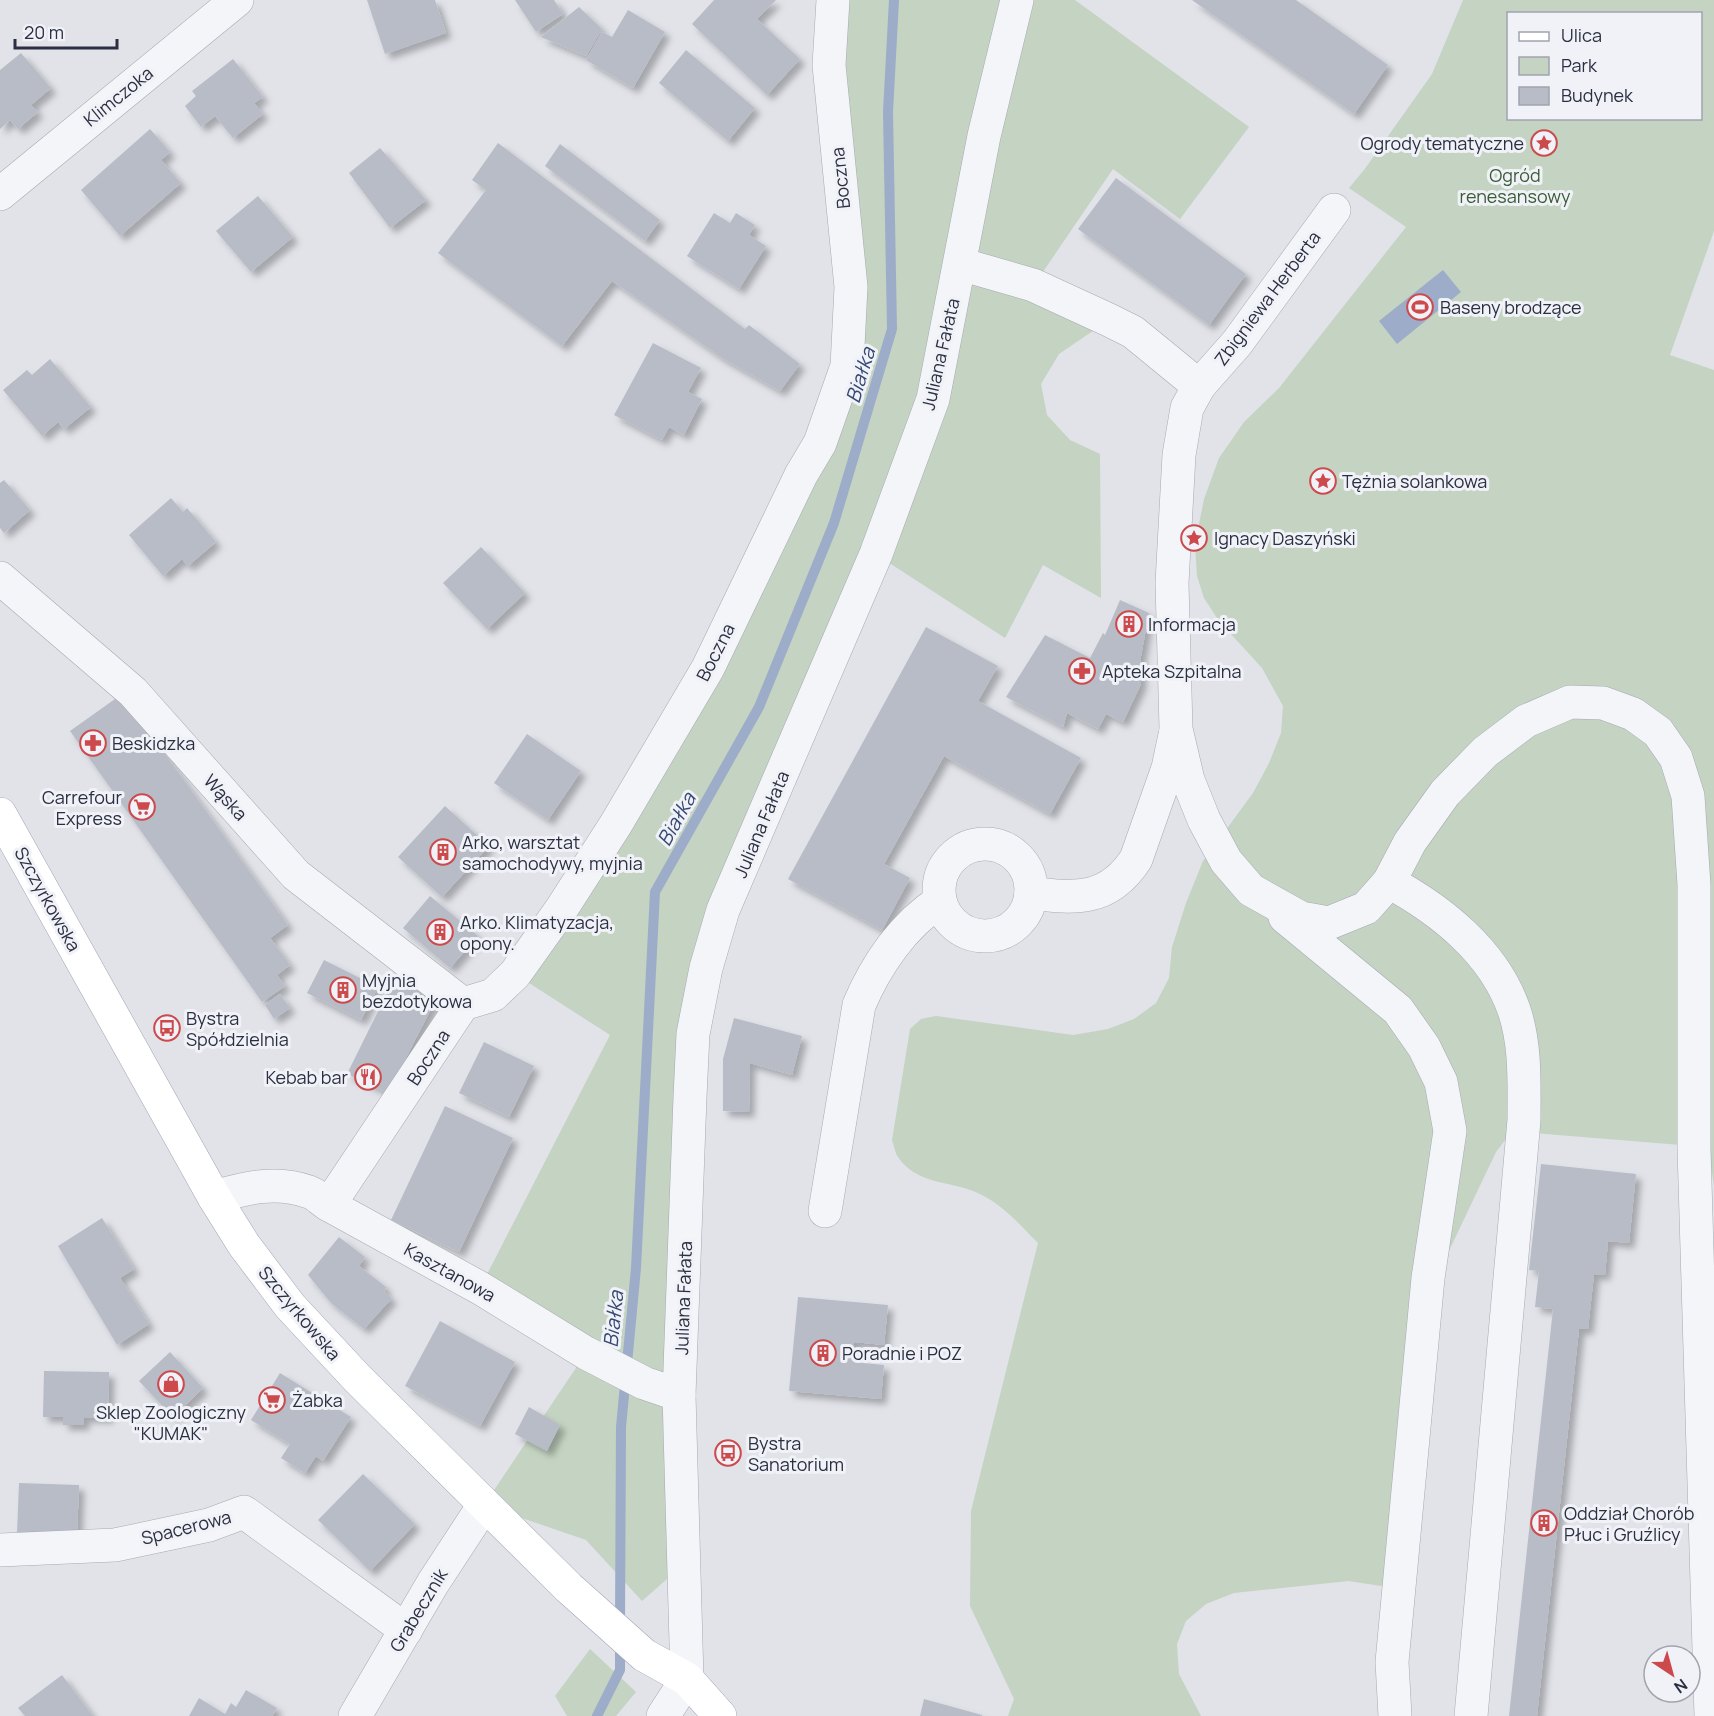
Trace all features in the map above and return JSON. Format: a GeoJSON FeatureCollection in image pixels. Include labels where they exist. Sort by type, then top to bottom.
{"type":"FeatureCollection","features":[{"type":"Feature","properties":{"kind":"main road","name":"Szczyrkowska"},"geometry":{"type":"LineString","coordinates":[[0,814],[214,1197],[244,1245],[290,1306],[317,1337],[568,1588],[641,1652],[687,1678],[720,1716]]}},
{"type":"Feature","properties":{"kind":"street","name":"Klimczoka"},"geometry":{"type":"LineString","coordinates":[[0,194],[237,0]]}},
{"type":"Feature","properties":{"kind":"street","name":"Boczna"},"geometry":{"type":"LineString","coordinates":[[329,1205],[463,1005],[493,994],[515,974],[568,899],[708,668],[801,475],[820,443],[847,366],[851,287],[829,65],[833,0]]}},
{"type":"Feature","properties":{"kind":"street","name":"Juliana Fałata"},"geometry":{"type":"LineString","coordinates":[[687,1678],[679,1395],[693,1034],[706,968],[723,910],[876,554],[933,399],[984,136],[1017,0]]}},
{"type":"Feature","properties":{"kind":"street","name":"Zbigniewa Herberta"},"geometry":{"type":"LineString","coordinates":[[1176,729],[1172,583],[1179,455],[1187,408],[1199,386],[1237,343],[1334,210]]}},
{"type":"Feature","properties":{"kind":"street"},"geometry":{"type":"LineString","coordinates":[[960,264],[1033,285],[1109,320],[1133,333],[1199,386]]}},
{"type":"Feature","properties":{"kind":"street","name":"Wąska"},"geometry":{"type":"LineString","coordinates":[[0,578],[133,692],[296,875],[463,1005]]}},
{"type":"Feature","properties":{"kind":"street"},"geometry":{"type":"LineString","coordinates":[[1251,890],[1301,918],[1329,923],[1366,908],[1389,882],[1410,842],[1445,792],[1485,752],[1526,721],[1570,702],[1603,703],[1633,714],[1658,732],[1676,758],[1688,796],[1694,885],[1694,1149],[1711,1716]]}},
{"type":"Feature","properties":{"kind":"street"},"geometry":{"type":"LineString","coordinates":[[1176,729],[1188,780],[1204,820],[1226,861],[1251,890],[1398,1010],[1424,1047],[1441,1082],[1450,1131],[1427,1289],[1392,1662],[1395,1716]]}},
{"type":"Feature","properties":{"kind":"street"},"geometry":{"type":"LineString","coordinates":[[1031,893],[1068,898],[1090,895],[1104,891],[1128,872],[1136,860],[1168,768],[1176,729]]}},
{"type":"Feature","properties":{"kind":"street"},"geometry":{"type":"LineString","coordinates":[[986,843],[1002,846],[1022,862],[1029,876],[1031,893],[1026,911],[1016,924],[1002,933],[985,936],[970,933],[956,926],[946,916],[940,902],[938,885],[942,872],[951,858],[963,848],[986,843]]}},
{"type":"Feature","properties":{"kind":"street"},"geometry":{"type":"LineString","coordinates":[[1389,882],[1420,898],[1449,922],[1475,946],[1496,973],[1515,1011],[1524,1065],[1524,1120],[1471,1716]]}},
{"type":"Feature","properties":{"kind":"street"},"geometry":{"type":"LineString","coordinates":[[825,1211],[859,1005],[866,988],[902,934],[921,913],[940,902]]}},
{"type":"Feature","properties":{"kind":"street","name":"Kasztanowa"},"geometry":{"type":"LineString","coordinates":[[214,1197],[250,1187],[273,1185],[310,1192],[329,1205],[480,1288],[605,1363],[644,1383],[679,1395]]}},
{"type":"Feature","properties":{"kind":"street","name":"Grabecznik"},"geometry":{"type":"LineString","coordinates":[[355,1716],[433,1583],[484,1505]]}},
{"type":"Feature","properties":{"kind":"street","name":"Spacerowa"},"geometry":{"type":"LineString","coordinates":[[0,1550],[115,1545],[209,1525],[244,1512],[406,1630]]}},
{"type":"Feature","properties":{"kind":"street"},"geometry":{"type":"LineString","coordinates":[[663,1716],[687,1678]]}},
{"type":"Feature","properties":{"kind":"green space"},"geometry":{"type":"Polygon","coordinates":[[[833,0],[1075,0],[1249,127],[1180,219],[1113,169],[1034,285],[1109,320],[1059,354],[1041,384],[1047,415],[1070,440],[1100,454],[1101,598],[1043,565],[1005,638],[877,555],[706,968],[684,1564],[642,1601],[586,1540],[484,1505],[586,1353],[480,1288],[610,1035],[515,974],[616,824],[847,366],[833,0]]]}},
{"type":"Feature","properties":{"kind":"green space","name":"Ogród renesansowy"},"geometry":{"type":"Polygon","coordinates":[[[1463,0],[1714,0],[1714,231],[1670,355],[1714,370],[1714,1186],[1711,1166],[1693,1146],[1522,1132],[1506,1139],[1496,1152],[1437,1276],[1400,1589],[1349,1581],[1234,1593],[1206,1604],[1186,1621],[1177,1644],[1179,1674],[1201,1716],[1008,1716],[1014,1699],[970,1606],[971,1511],[1038,1243],[1008,1214],[983,1195],[923,1177],[905,1166],[897,1155],[892,1140],[910,1029],[921,1019],[936,1016],[1073,1035],[1108,1029],[1134,1019],[1156,1003],[1169,978],[1172,947],[1203,861],[1253,793],[1269,763],[1281,733],[1283,706],[1262,668],[1219,621],[1204,598],[1197,576],[1195,544],[1204,499],[1219,458],[1244,422],[1279,388],[1406,227],[1349,188],[1432,74],[1463,0]]]}},
{"type":"Feature","properties":{"kind":"green space"},"geometry":{"type":"Polygon","coordinates":[[[590,1649],[636,1692],[616,1716],[567,1716],[555,1696],[590,1649]]]}},
{"type":"Feature","properties":{"kind":"water","name":"Baseny brodzące"},"geometry":{"type":"Polygon","coordinates":[[[1443,270],[1461,292],[1397,344],[1379,321],[1443,270]]]}},
{"type":"Feature","properties":{"kind":"building"},"geometry":{"type":"Polygon","coordinates":[[[367,0],[435,0],[446,33],[385,54],[367,0]]]}},
{"type":"Feature","properties":{"kind":"building"},"geometry":{"type":"Polygon","coordinates":[[[515,0],[554,0],[563,14],[536,32],[515,0]]]}},
{"type":"Feature","properties":{"kind":"building"},"geometry":{"type":"Polygon","coordinates":[[[714,0],[776,0],[757,19],[800,59],[767,95],[692,24],[714,0]]]}},
{"type":"Feature","properties":{"kind":"building"},"geometry":{"type":"Polygon","coordinates":[[[1192,0],[1296,0],[1388,65],[1354,114],[1192,0]]]}},
{"type":"Feature","properties":{"kind":"building"},"geometry":{"type":"Polygon","coordinates":[[[579,7],[602,29],[586,56],[541,37],[579,7]]]}},
{"type":"Feature","properties":{"kind":"building"},"geometry":{"type":"Polygon","coordinates":[[[628,10],[665,32],[633,88],[586,60],[602,32],[612,37],[628,10]]]}},
{"type":"Feature","properties":{"kind":"building"},"geometry":{"type":"Polygon","coordinates":[[[686,50],[755,108],[728,141],[659,83],[686,50]]]}},
{"type":"Feature","properties":{"kind":"building"},"geometry":{"type":"Polygon","coordinates":[[[21,53],[51,88],[31,105],[38,112],[18,129],[10,120],[0,129],[0,70],[21,53]]]}},
{"type":"Feature","properties":{"kind":"building"},"geometry":{"type":"Polygon","coordinates":[[[233,59],[263,97],[254,103],[263,114],[233,138],[215,116],[201,127],[185,106],[196,96],[192,91],[233,59]]]}},
{"type":"Feature","properties":{"kind":"building"},"geometry":{"type":"Polygon","coordinates":[[[150,129],[170,152],[161,160],[181,183],[120,236],[81,190],[150,129]]]}},
{"type":"Feature","properties":{"kind":"building"},"geometry":{"type":"Polygon","coordinates":[[[498,143],[745,329],[749,325],[800,364],[780,391],[722,358],[612,281],[562,346],[438,253],[486,190],[472,180],[498,143]]]}},
{"type":"Feature","properties":{"kind":"building"},"geometry":{"type":"Polygon","coordinates":[[[560,144],[660,220],[645,241],[545,166],[560,144]]]}},
{"type":"Feature","properties":{"kind":"building"},"geometry":{"type":"Polygon","coordinates":[[[380,148],[426,200],[390,228],[349,173],[380,148]]]}},
{"type":"Feature","properties":{"kind":"building"},"geometry":{"type":"Polygon","coordinates":[[[1116,178],[1246,274],[1209,325],[1078,229],[1116,178]]]}},
{"type":"Feature","properties":{"kind":"building"},"geometry":{"type":"Polygon","coordinates":[[[258,196],[293,237],[251,272],[216,231],[258,196]]]}},
{"type":"Feature","properties":{"kind":"building"},"geometry":{"type":"Polygon","coordinates":[[[714,213],[730,223],[736,213],[755,225],[749,235],[766,246],[739,289],[687,256],[714,213]]]}},
{"type":"Feature","properties":{"kind":"building"},"geometry":{"type":"Polygon","coordinates":[[[653,343],[701,368],[688,392],[702,399],[684,435],[669,427],[662,440],[614,415],[653,343]]]}},
{"type":"Feature","properties":{"kind":"building"},"geometry":{"type":"Polygon","coordinates":[[[50,359],[91,407],[64,429],[58,422],[42,436],[3,390],[27,370],[32,375],[50,359]]]}},
{"type":"Feature","properties":{"kind":"building"},"geometry":{"type":"Polygon","coordinates":[[[4,480],[30,510],[4,533],[0,528],[0,483],[4,480]]]}},
{"type":"Feature","properties":{"kind":"building"},"geometry":{"type":"Polygon","coordinates":[[[171,498],[183,512],[187,508],[216,542],[188,566],[182,559],[163,576],[129,535],[171,498]]]}},
{"type":"Feature","properties":{"kind":"building"},"geometry":{"type":"Polygon","coordinates":[[[481,547],[525,593],[487,629],[443,583],[481,547]]]}},
{"type":"Feature","properties":{"kind":"building","name":"Apteka Szpitalna"},"geometry":{"type":"Polygon","coordinates":[[[1120,600],[1149,613],[1141,656],[1141,684],[1123,722],[1106,714],[1098,729],[1067,713],[1063,727],[1006,697],[1045,635],[1090,658],[1103,633],[1105,635],[1120,600]]]}},
{"type":"Feature","properties":{"kind":"building"},"geometry":{"type":"Polygon","coordinates":[[[926,627],[998,666],[978,701],[1081,758],[1050,814],[944,756],[884,864],[910,878],[882,930],[788,879],[926,627]]]}},
{"type":"Feature","properties":{"kind":"building"},"geometry":{"type":"Polygon","coordinates":[[[122,694],[288,925],[270,938],[290,965],[277,975],[285,986],[262,1002],[70,731],[122,694]]]}},
{"type":"Feature","properties":{"kind":"building"},"geometry":{"type":"Polygon","coordinates":[[[527,734],[581,771],[548,820],[494,783],[527,734]]]}},
{"type":"Feature","properties":{"kind":"building","name":"Arko, warsztat samochodywy, myjnia"},"geometry":{"type":"Polygon","coordinates":[[[445,806],[489,846],[442,897],[398,857],[445,806]]]}},
{"type":"Feature","properties":{"kind":"building","name":"Arko. Klimatyzacja, opony."},"geometry":{"type":"Polygon","coordinates":[[[430,896],[478,936],[450,968],[403,928],[430,896]]]}},
{"type":"Feature","properties":{"kind":"building","name":"Myjnia bezdotykowa"},"geometry":{"type":"Polygon","coordinates":[[[324,960],[378,987],[361,1020],[307,993],[324,960]]]}},
{"type":"Feature","properties":{"kind":"building"},"geometry":{"type":"Polygon","coordinates":[[[395,977],[437,997],[388,1093],[347,1074],[395,977]]]}},
{"type":"Feature","properties":{"kind":"building"},"geometry":{"type":"Polygon","coordinates":[[[280,994],[290,1008],[274,1019],[265,1005],[280,994]]]}},
{"type":"Feature","properties":{"kind":"building"},"geometry":{"type":"Polygon","coordinates":[[[734,1018],[802,1036],[792,1075],[750,1063],[749,1112],[723,1111],[723,1059],[734,1018]]]}},
{"type":"Feature","properties":{"kind":"building"},"geometry":{"type":"Polygon","coordinates":[[[484,1042],[534,1066],[509,1117],[459,1093],[484,1042]]]}},
{"type":"Feature","properties":{"kind":"building"},"geometry":{"type":"Polygon","coordinates":[[[445,1106],[513,1138],[459,1252],[391,1220],[445,1106]]]}},
{"type":"Feature","properties":{"kind":"building","name":"Oddział Chorób Płuc i Gruźlicy"},"geometry":{"type":"Polygon","coordinates":[[[1541,1164],[1636,1174],[1629,1243],[1608,1241],[1605,1275],[1594,1274],[1588,1329],[1579,1329],[1537,1716],[1509,1716],[1553,1309],[1535,1307],[1539,1271],[1529,1270],[1541,1164]]]}},
{"type":"Feature","properties":{"kind":"building"},"geometry":{"type":"Polygon","coordinates":[[[102,1218],[134,1269],[120,1278],[149,1324],[117,1345],[58,1246],[102,1218]]]}},
{"type":"Feature","properties":{"kind":"building"},"geometry":{"type":"Polygon","coordinates":[[[339,1237],[365,1257],[359,1266],[386,1287],[384,1292],[392,1298],[364,1329],[331,1303],[308,1275],[339,1237]]]}},
{"type":"Feature","properties":{"kind":"building","name":"Poradnie i POZ"},"geometry":{"type":"Polygon","coordinates":[[[798,1297],[888,1305],[884,1345],[854,1342],[853,1362],[884,1365],[881,1399],[789,1391],[798,1297]]]}},
{"type":"Feature","properties":{"kind":"building"},"geometry":{"type":"Polygon","coordinates":[[[440,1321],[515,1362],[480,1426],[405,1386],[440,1321]]]}},
{"type":"Feature","properties":{"kind":"building","name":"Sklep Zoologiczny \"KUMAK\""},"geometry":{"type":"Polygon","coordinates":[[[170,1352],[203,1388],[173,1417],[139,1381],[170,1352]]]}},
{"type":"Feature","properties":{"kind":"building"},"geometry":{"type":"Polygon","coordinates":[[[44,1371],[109,1372],[108,1418],[84,1417],[84,1425],[63,1425],[63,1417],[43,1417],[44,1371]]]}},
{"type":"Feature","properties":{"kind":"building"},"geometry":{"type":"Polygon","coordinates":[[[280,1373],[351,1417],[323,1461],[316,1456],[305,1473],[281,1458],[290,1444],[251,1420],[280,1373]]]}},
{"type":"Feature","properties":{"kind":"building"},"geometry":{"type":"Polygon","coordinates":[[[529,1407],[560,1425],[547,1451],[515,1434],[529,1407]]]}},
{"type":"Feature","properties":{"kind":"building"},"geometry":{"type":"Polygon","coordinates":[[[363,1474],[415,1524],[370,1571],[318,1520],[363,1474]]]}},
{"type":"Feature","properties":{"kind":"building"},"geometry":{"type":"Polygon","coordinates":[[[19,1483],[79,1485],[77,1535],[17,1533],[19,1483]]]}},
{"type":"Feature","properties":{"kind":"building"},"geometry":{"type":"Polygon","coordinates":[[[62,1675],[93,1716],[25,1716],[18,1708],[62,1675]]]}},
{"type":"Feature","properties":{"kind":"building"},"geometry":{"type":"Polygon","coordinates":[[[246,1690],[277,1708],[272,1716],[189,1716],[199,1698],[225,1714],[231,1703],[236,1707],[246,1690]]]}},
{"type":"Feature","properties":{"kind":"building"},"geometry":{"type":"Polygon","coordinates":[[[924,1699],[982,1715],[982,1716],[920,1716],[924,1699]]]}},
{"type":"Feature","properties":{"kind":"waterway","name":"Białka"},"geometry":{"type":"LineString","coordinates":[[620,1625],[621,1427],[636,1268],[655,892],[759,707],[834,523],[892,329],[888,112],[894,0]]}},
{"type":"Feature","properties":{"kind":"waterway","name":"Białka"},"geometry":{"type":"LineString","coordinates":[[597,1716],[620,1670],[620,1643]]}},
{"type":"Feature","properties":{"kind":"place","name":"Ogrody tematyczne"},"geometry":{"type":"Point","coordinates":[1544,143]}},
{"type":"Feature","properties":{"kind":"place","name":"Baseny brodzące"},"geometry":{"type":"Point","coordinates":[1420,307]}},
{"type":"Feature","properties":{"kind":"place","name":"Tężnia solankowa"},"geometry":{"type":"Point","coordinates":[1323,481]}},
{"type":"Feature","properties":{"kind":"place","name":"Ignacy Daszyński"},"geometry":{"type":"Point","coordinates":[1194,538]}},
{"type":"Feature","properties":{"kind":"place","name":"Informacja"},"geometry":{"type":"Point","coordinates":[1129,624]}},
{"type":"Feature","properties":{"kind":"place","name":"Apteka Szpitalna"},"geometry":{"type":"Point","coordinates":[1082,671]}},
{"type":"Feature","properties":{"kind":"place","name":"Beskidzka"},"geometry":{"type":"Point","coordinates":[93,743]}},
{"type":"Feature","properties":{"kind":"place","name":"Carrefour Express"},"geometry":{"type":"Point","coordinates":[142,807]}},
{"type":"Feature","properties":{"kind":"place","name":"Arko, warsztat samochodywy, myjnia"},"geometry":{"type":"Point","coordinates":[443,852]}},
{"type":"Feature","properties":{"kind":"place","name":"Arko. Klimatyzacja, opony."},"geometry":{"type":"Point","coordinates":[440,932]}},
{"type":"Feature","properties":{"kind":"place","name":"Myjnia bezdotykowa"},"geometry":{"type":"Point","coordinates":[343,990]}},
{"type":"Feature","properties":{"kind":"place","name":"Bystra Spółdzielnia"},"geometry":{"type":"Point","coordinates":[167,1028]}},
{"type":"Feature","properties":{"kind":"place","name":"Kebab bar"},"geometry":{"type":"Point","coordinates":[368,1077]}},
{"type":"Feature","properties":{"kind":"place","name":"Poradnie i POZ"},"geometry":{"type":"Point","coordinates":[823,1353]}},
{"type":"Feature","properties":{"kind":"place","name":"Sklep Zoologiczny \"KUMAK\""},"geometry":{"type":"Point","coordinates":[171,1384]}},
{"type":"Feature","properties":{"kind":"place","name":"Żabka"},"geometry":{"type":"Point","coordinates":[272,1400]}},
{"type":"Feature","properties":{"kind":"place","name":"Bystra Sanatorium"},"geometry":{"type":"Point","coordinates":[728,1453]}},
{"type":"Feature","properties":{"kind":"place","name":"Oddział Chorób Płuc i Gruźlicy"},"geometry":{"type":"Point","coordinates":[1544,1523]}}]}
